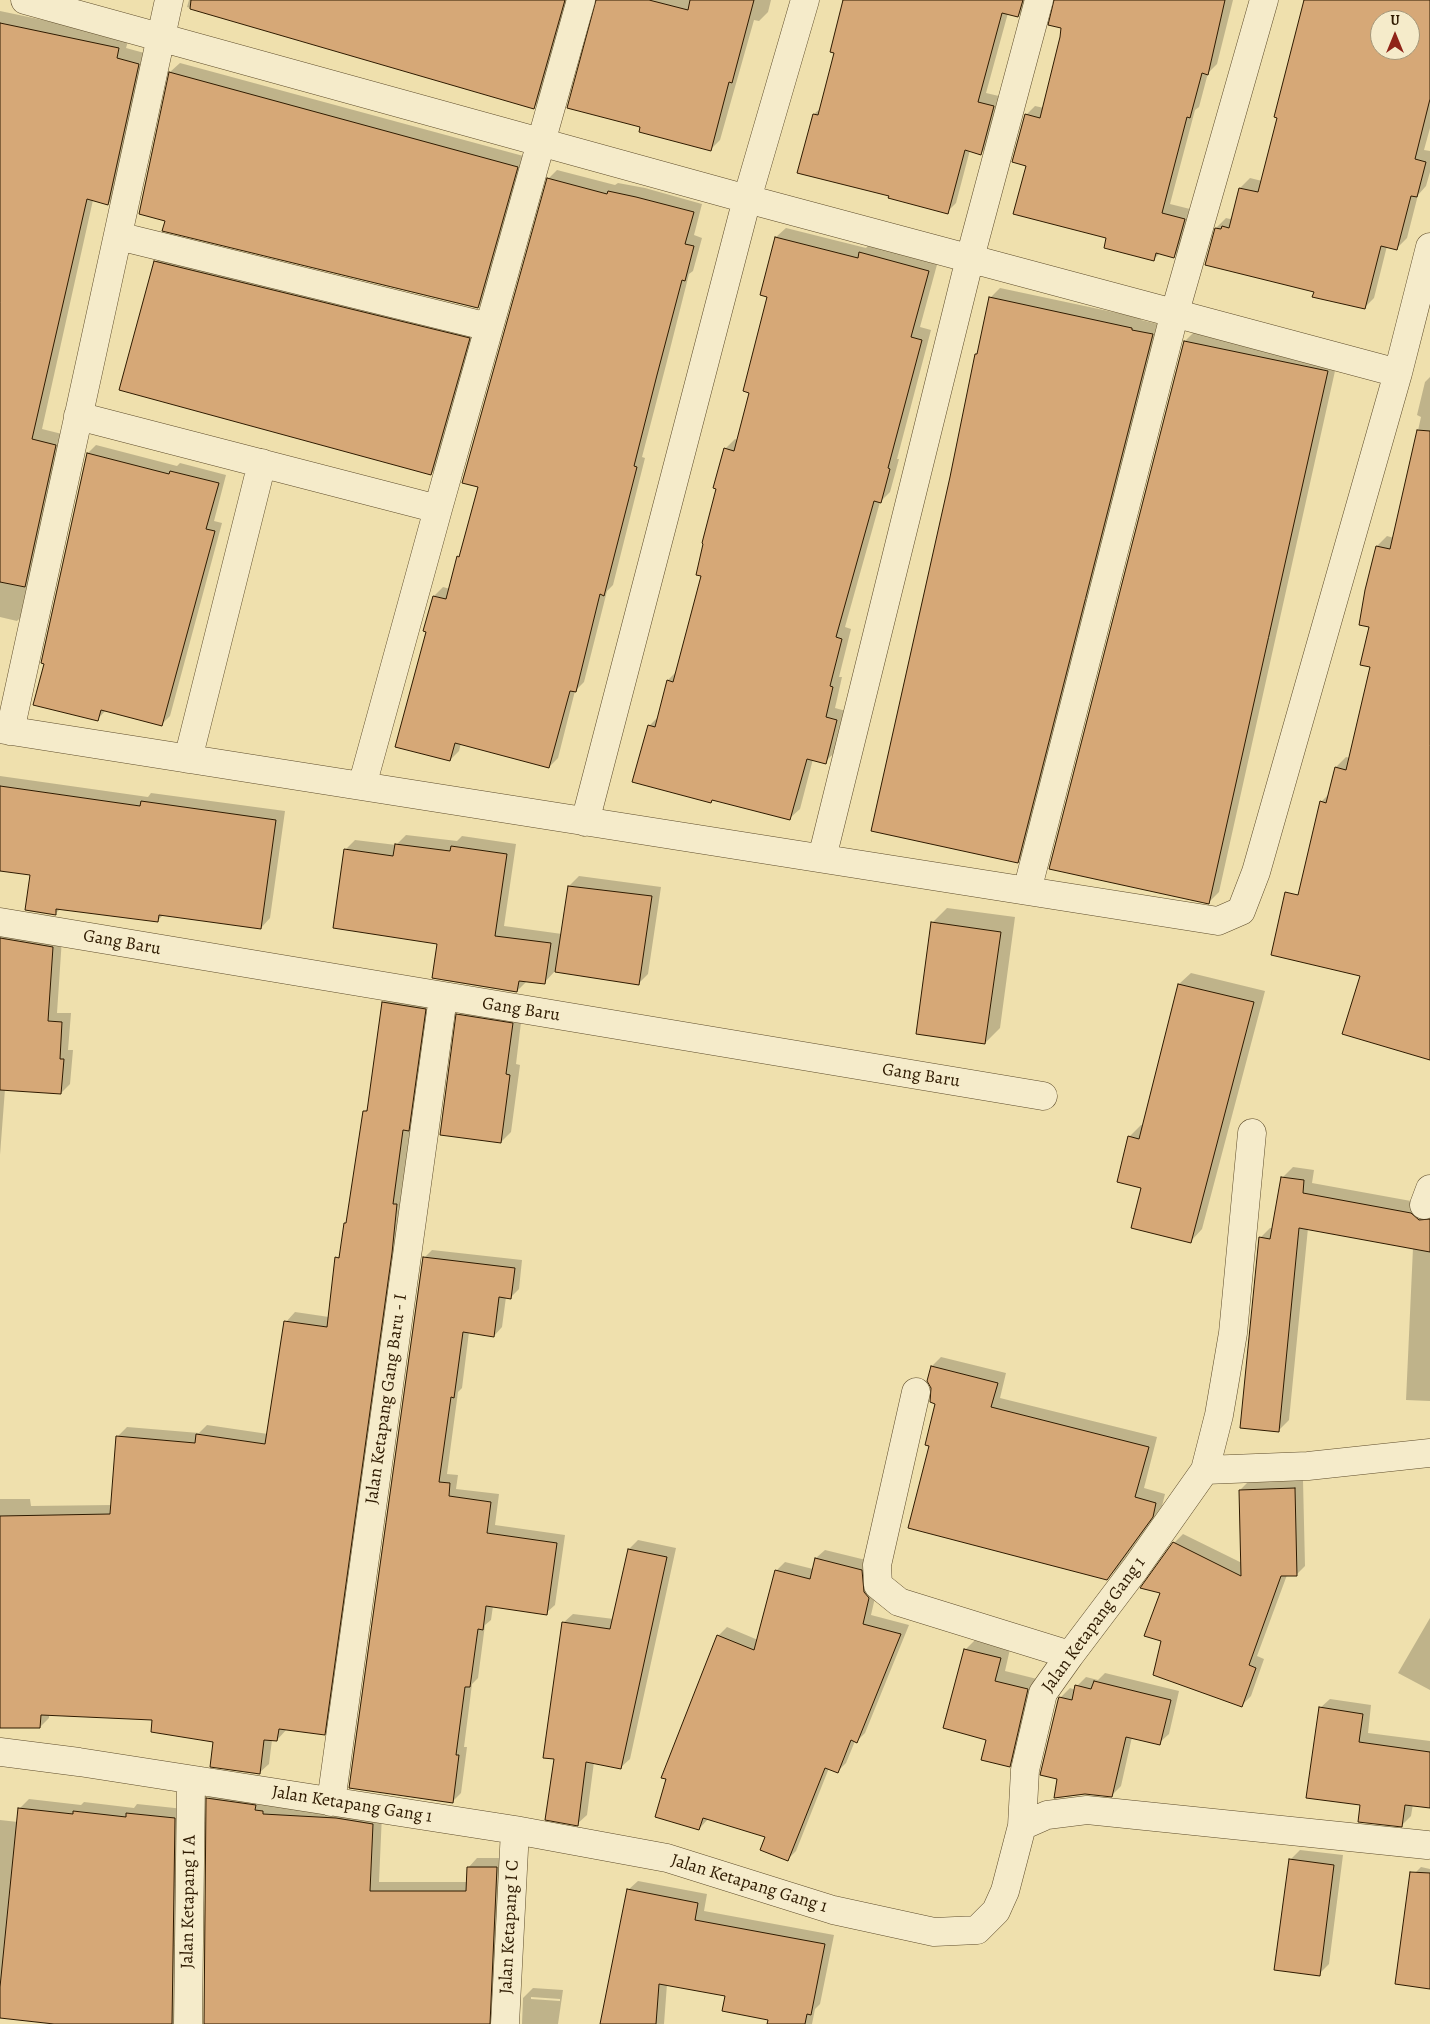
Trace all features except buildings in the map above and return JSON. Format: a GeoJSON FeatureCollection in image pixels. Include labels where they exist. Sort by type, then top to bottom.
{"type":"FeatureCollection","features":[{"type":"Feature","properties":{"kind":"street"},"geometry":{"type":"LineString","coordinates":[[25,0],[747,199],[1398,373]]}},
{"type":"Feature","properties":{"kind":"street"},"geometry":{"type":"LineString","coordinates":[[169,0],[78,416],[5,730],[1218,921],[1240,911],[1256,872],[1398,373],[1430,247]]}},
{"type":"Feature","properties":{"kind":"street"},"geometry":{"type":"LineString","coordinates":[[362,786],[581,0]]}},
{"type":"Feature","properties":{"kind":"street"},"geometry":{"type":"LineString","coordinates":[[585,822],[747,199],[805,0]]}},
{"type":"Feature","properties":{"kind":"street"},"geometry":{"type":"LineString","coordinates":[[822,858],[970,258],[1039,0]]}},
{"type":"Feature","properties":{"kind":"street"},"geometry":{"type":"LineString","coordinates":[[1027,891],[1175,312],[1264,0]]}},
{"type":"Feature","properties":{"kind":"street"},"geometry":{"type":"LineString","coordinates":[[118,236],[489,327]]}},
{"type":"Feature","properties":{"kind":"street"},"geometry":{"type":"LineString","coordinates":[[78,416],[438,509]]}},
{"type":"Feature","properties":{"kind":"street"},"geometry":{"type":"LineString","coordinates":[[188,759],[262,464]]}},
{"type":"Feature","properties":{"kind":"street","name":"Gang Baru"},"geometry":{"type":"LineString","coordinates":[[0,922],[1043,1096]]}},
{"type":"Feature","properties":{"kind":"street","name":"Jalan Ketapang Gang Baru - I"},"geometry":{"type":"LineString","coordinates":[[331,1802],[443,997]]}},
{"type":"Feature","properties":{"kind":"street"},"geometry":{"type":"LineString","coordinates":[[1252,1133],[1233,1333],[1219,1415],[1205,1470],[1308,1466],[1430,1453]]}},
{"type":"Feature","properties":{"kind":"street"},"geometry":{"type":"LineString","coordinates":[[916,1392],[877,1565],[878,1585],[899,1602],[1070,1654]]}},
{"type":"Feature","properties":{"kind":"street","name":"Jalan Ketapang Gang 1"},"geometry":{"type":"LineString","coordinates":[[0,1752],[79,1762],[190,1781],[515,1830],[667,1858],[833,1910],[934,1932],[977,1930],[996,1912],[1005,1891],[1022,1826],[1025,1770],[1044,1693],[1070,1654],[1135,1569],[1205,1470]]}},
{"type":"Feature","properties":{"kind":"street","name":"Jalan Ketapang I A"},"geometry":{"type":"LineString","coordinates":[[188,2024],[190,1781]]}},
{"type":"Feature","properties":{"kind":"street"},"geometry":{"type":"LineString","coordinates":[[1022,1826],[1047,1815],[1086,1810],[1426,1845]]}},
{"type":"Feature","properties":{"kind":"street","name":"Jalan Ketapang I C"},"geometry":{"type":"LineString","coordinates":[[505,2024],[515,1830]]}}]}
